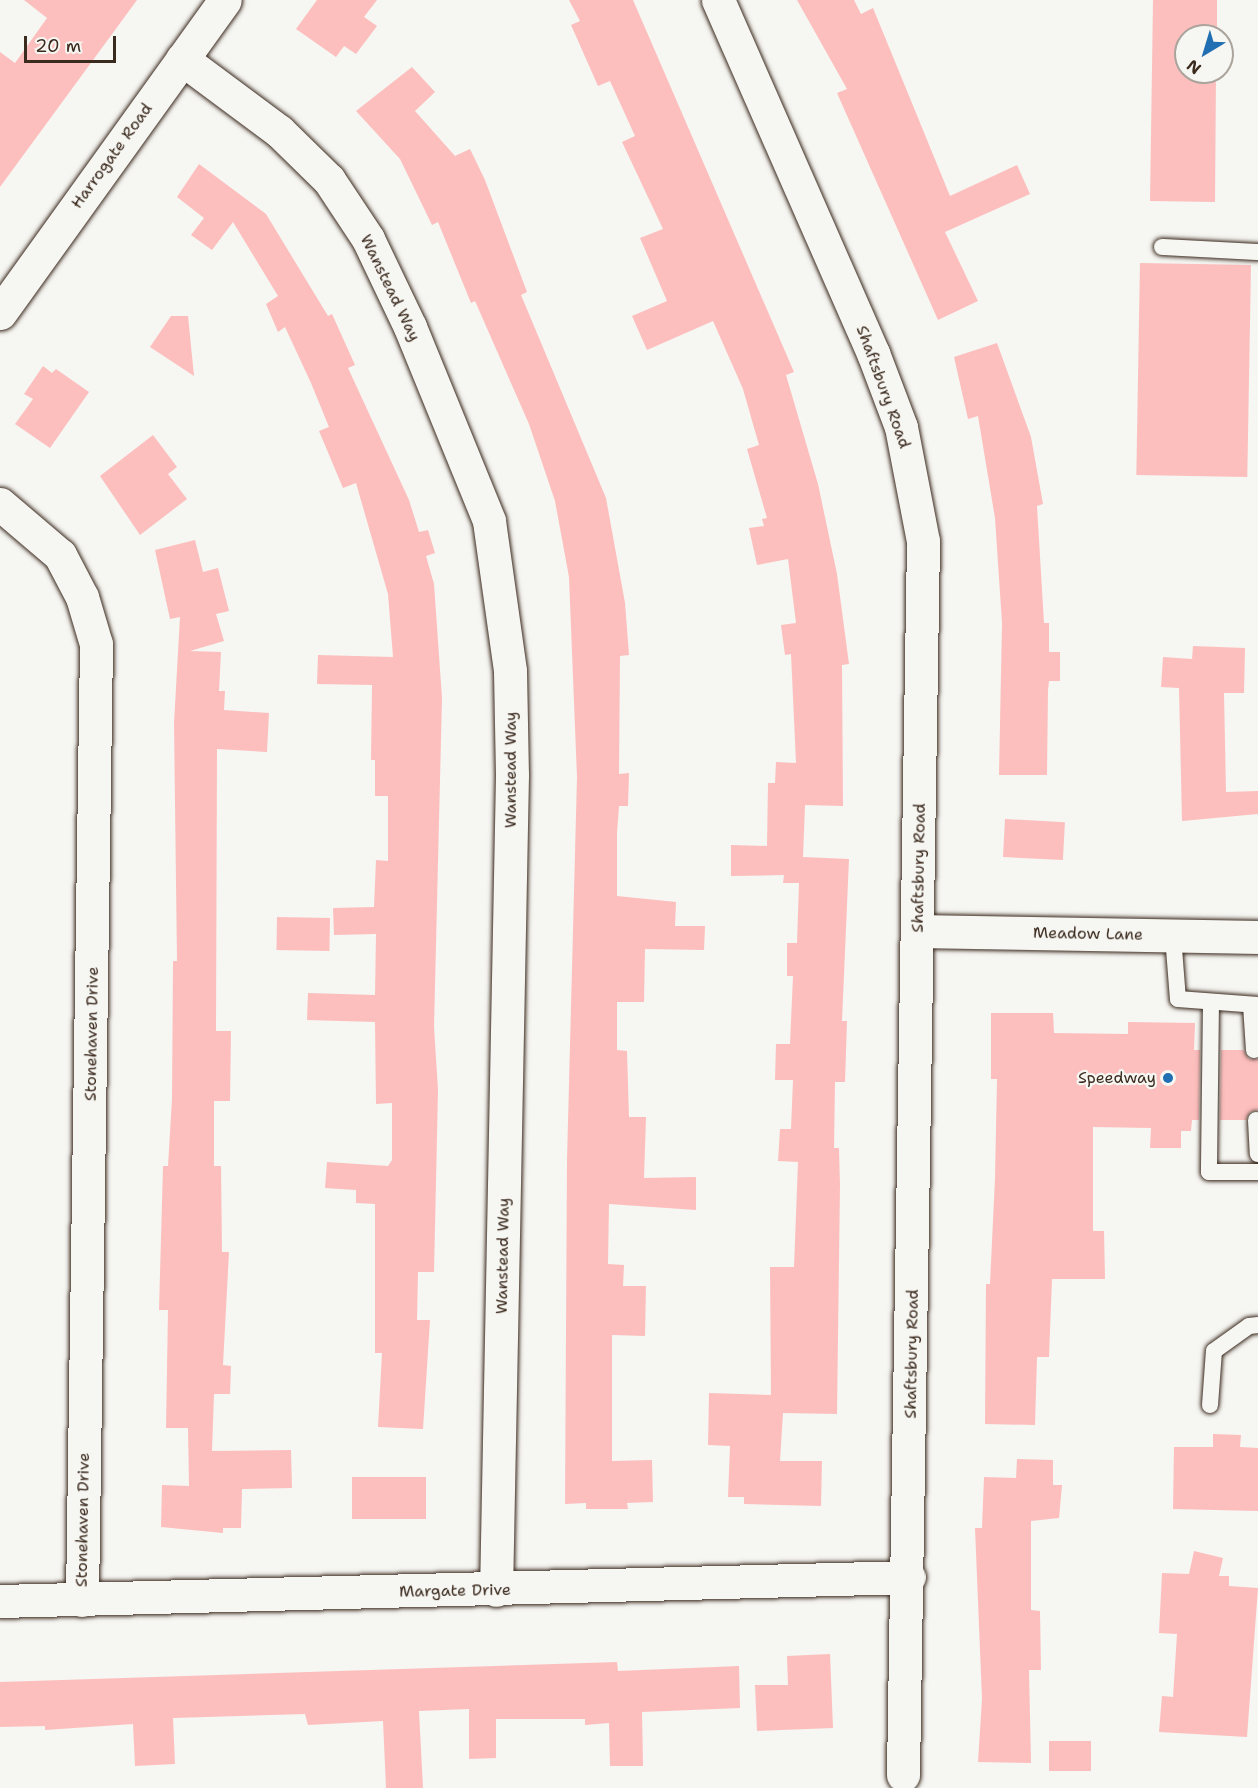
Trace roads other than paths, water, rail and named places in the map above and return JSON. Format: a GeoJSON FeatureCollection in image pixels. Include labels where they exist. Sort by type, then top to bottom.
{"type":"FeatureCollection","features":[{"type":"Feature","properties":{"kind":"street","name":"Harrogate Road"},"geometry":{"type":"LineString","coordinates":[[0,313],[225,0]]}},
{"type":"Feature","properties":{"kind":"street","name":"Shaftsbury Road"},"geometry":{"type":"LineString","coordinates":[[718,0],[873,353],[901,427],[914,481],[922,541],[919,931],[909,1577],[903,1775]]}},
{"type":"Feature","properties":{"kind":"street","name":"Wanstead Way"},"geometry":{"type":"LineString","coordinates":[[182,59],[279,131],[329,180],[368,238],[455,430],[489,521],[510,671],[512,775],[496,1590]]}},
{"type":"Feature","properties":{"kind":"street","name":"Stonehaven Drive"},"geometry":{"type":"LineString","coordinates":[[0,504],[60,555],[82,597],[96,644],[82,1600]]}},
{"type":"Feature","properties":{"kind":"street","name":"Meadow Lane"},"geometry":{"type":"LineString","coordinates":[[919,931],[1258,937]]}},
{"type":"Feature","properties":{"kind":"street","name":"Margate Drive"},"geometry":{"type":"LineString","coordinates":[[0,1601],[496,1590],[909,1577]]}},
{"type":"Feature","properties":{"kind":"lane"},"geometry":{"type":"LineString","coordinates":[[1162,247],[1258,252]]}},
{"type":"Feature","properties":{"kind":"lane"},"geometry":{"type":"LineString","coordinates":[[1173,936],[1178,999],[1254,1005],[1254,1050]]}},
{"type":"Feature","properties":{"kind":"lane"},"geometry":{"type":"LineString","coordinates":[[1211,1002],[1214,1091],[1209,1172],[1258,1172]]}},
{"type":"Feature","properties":{"kind":"lane"},"geometry":{"type":"LineString","coordinates":[[1256,1120],[1258,1154]]}},
{"type":"Feature","properties":{"kind":"lane"},"geometry":{"type":"LineString","coordinates":[[1210,1405],[1214,1352],[1249,1326],[1258,1325]]}},
{"type":"Feature","properties":{"kind":"place","name":"Speedway"},"geometry":{"type":"Point","coordinates":[1168,1078]}}]}
